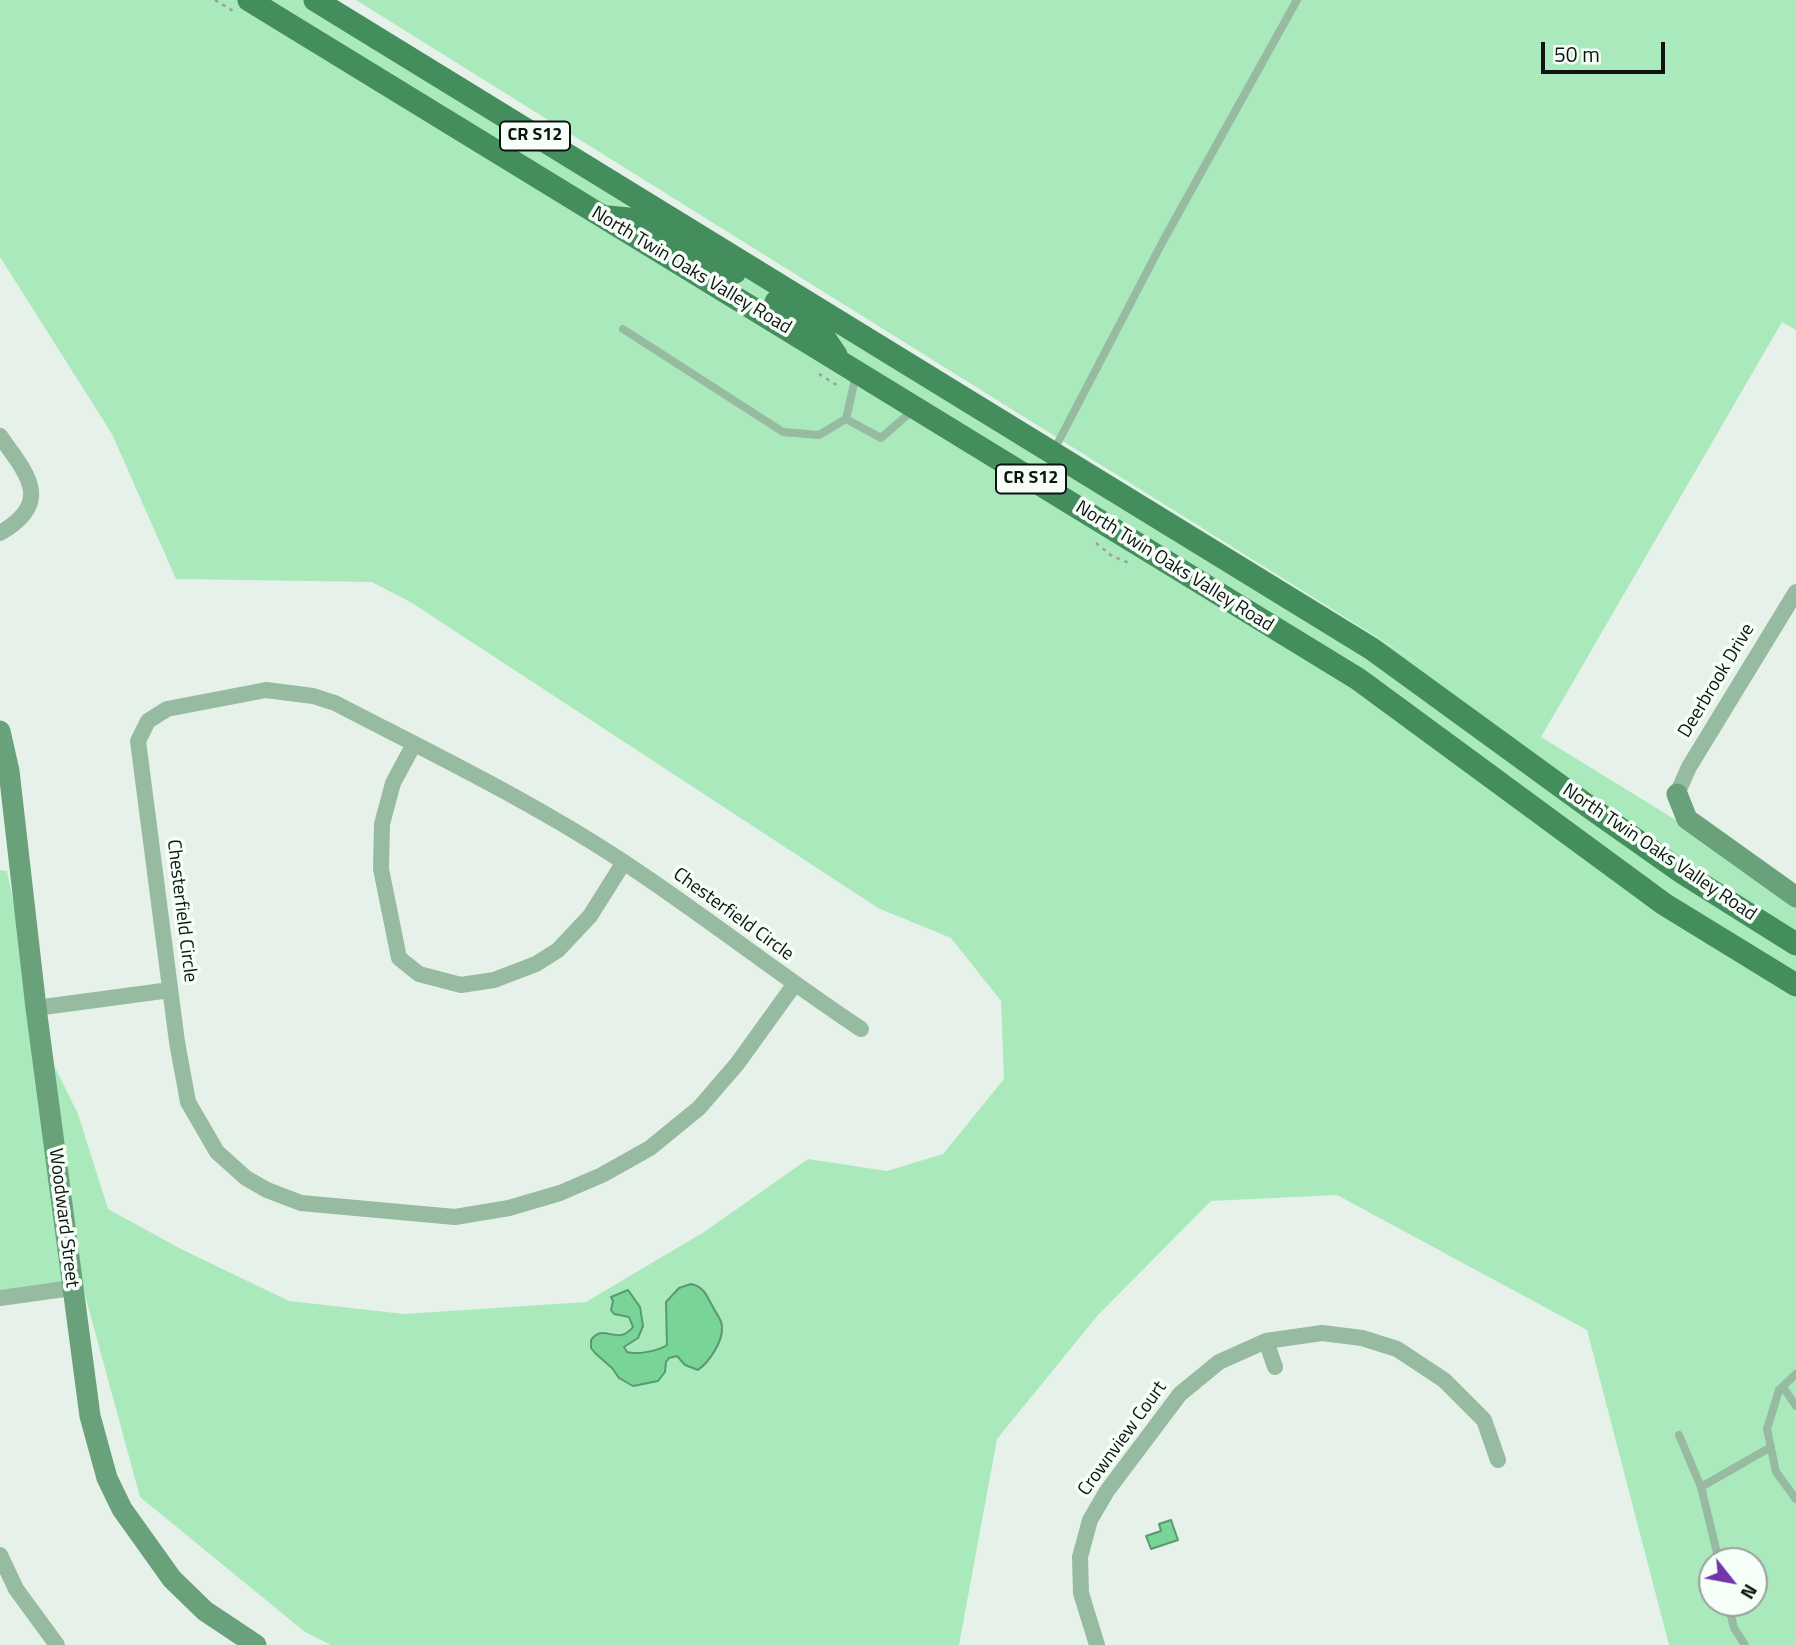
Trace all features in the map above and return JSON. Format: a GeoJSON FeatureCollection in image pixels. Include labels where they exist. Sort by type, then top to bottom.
{"type":"FeatureCollection","features":[{"type":"Feature","properties":{"kind":"main road","name":"North Twin Oaks Valley Road"},"geometry":{"type":"LineString","coordinates":[[248,0],[1358,680],[1664,904],[1796,985]]}},
{"type":"Feature","properties":{"kind":"main road","name":"North Twin Oaks Valley Road"},"geometry":{"type":"LineString","coordinates":[[315,0],[1372,649],[1637,841],[1796,944]]}},
{"type":"Feature","properties":{"kind":"main road"},"geometry":{"type":"LineString","coordinates":[[601,216],[639,220],[725,272],[755,272],[763,292],[818,330],[850,368]]}},
{"type":"Feature","properties":{"kind":"street"},"geometry":{"type":"LineString","coordinates":[[0,436],[28,475],[32,486],[29,509],[14,525],[0,533]]}},
{"type":"Feature","properties":{"kind":"street","name":"Deerbrook Drive"},"geometry":{"type":"LineString","coordinates":[[1677,794],[1689,767],[1796,592]]}},
{"type":"Feature","properties":{"kind":"street","name":"Chesterfield Circle"},"geometry":{"type":"LineString","coordinates":[[794,985],[737,1065],[707,1099],[650,1148],[602,1175],[560,1193],[509,1208],[455,1216],[301,1203],[267,1190],[246,1178],[216,1152],[188,1102],[170,990],[138,741],[148,720],[167,709],[266,690],[313,696],[335,703],[500,788],[624,862],[794,985],[861,1029]]}},
{"type":"Feature","properties":{"kind":"street","name":"Woodward Street"},"geometry":{"type":"LineString","coordinates":[[0,731],[9,771],[36,1008],[90,1416],[107,1478],[122,1510],[172,1579],[205,1611],[256,1645]]}},
{"type":"Feature","properties":{"kind":"street"},"geometry":{"type":"LineString","coordinates":[[414,744],[393,783],[382,824],[380,869],[399,958],[419,974],[461,985],[494,980],[536,964],[558,950],[590,916],[624,862]]}},
{"type":"Feature","properties":{"kind":"street"},"geometry":{"type":"LineString","coordinates":[[1677,794],[1687,819],[1796,897]]}},
{"type":"Feature","properties":{"kind":"street"},"geometry":{"type":"LineString","coordinates":[[36,1008],[170,990]]}},
{"type":"Feature","properties":{"kind":"street"},"geometry":{"type":"LineString","coordinates":[[0,1298],[72,1288]]}},
{"type":"Feature","properties":{"kind":"street","name":"Crownview Court"},"geometry":{"type":"LineString","coordinates":[[1097,1645],[1081,1593],[1080,1557],[1090,1520],[1107,1491],[1180,1394],[1219,1362],[1266,1340],[1322,1333],[1362,1338],[1397,1349],[1444,1380],[1484,1420],[1498,1460]]}},
{"type":"Feature","properties":{"kind":"street"},"geometry":{"type":"LineString","coordinates":[[1266,1340],[1275,1367]]}},
{"type":"Feature","properties":{"kind":"street"},"geometry":{"type":"LineString","coordinates":[[0,1555],[16,1589],[57,1645]]}},
{"type":"Feature","properties":{"kind":"lane"},"geometry":{"type":"LineString","coordinates":[[1053,452],[1163,241],[1297,0]]}},
{"type":"Feature","properties":{"kind":"lane"},"geometry":{"type":"LineString","coordinates":[[623,329],[783,432],[819,435],[846,419]]}},
{"type":"Feature","properties":{"kind":"lane"},"geometry":{"type":"LineString","coordinates":[[846,419],[850,368]]}},
{"type":"Feature","properties":{"kind":"lane"},"geometry":{"type":"LineString","coordinates":[[846,419],[881,438],[915,408]]}},
{"type":"Feature","properties":{"kind":"lane"},"geometry":{"type":"LineString","coordinates":[[1796,1374],[1779,1390],[1768,1429],[1776,1472],[1796,1499]]}},
{"type":"Feature","properties":{"kind":"lane"},"geometry":{"type":"LineString","coordinates":[[1783,1387],[1796,1406]]}},
{"type":"Feature","properties":{"kind":"lane"},"geometry":{"type":"LineString","coordinates":[[1679,1435],[1701,1487],[1716,1547]]}},
{"type":"Feature","properties":{"kind":"lane"},"geometry":{"type":"LineString","coordinates":[[1701,1487],[1771,1447]]}},
{"type":"Feature","properties":{"kind":"lane"},"geometry":{"type":"LineString","coordinates":[[1731,1617],[1734,1628],[1745,1645]]}},
{"type":"Feature","properties":{"kind":"path"},"geometry":{"type":"LineString","coordinates":[[1089,538],[1112,556],[1133,565]]}},
{"type":"Feature","properties":{"kind":"shaded area"},"geometry":{"type":"Polygon","coordinates":[[[0,0],[327,0],[558,136],[1444,679],[356,0],[1796,0],[1796,330],[1782,322],[1541,737],[1788,889],[1796,897],[1796,1645],[1669,1645],[1587,1330],[1337,1195],[1211,1201],[1098,1315],[997,1439],[959,1645],[331,1645],[305,1632],[140,1497],[65,1222],[73,1288],[0,1298],[0,870],[7,871],[40,1037],[78,1114],[108,1209],[179,1248],[289,1301],[404,1314],[586,1302],[704,1232],[808,1159],[887,1171],[943,1154],[1004,1079],[1001,1001],[951,938],[878,908],[412,603],[372,582],[176,579],[112,434],[0,257],[0,0]]]}},
{"type":"Feature","properties":{"kind":"shaded area"},"geometry":{"type":"Polygon","coordinates":[[[691,1284],[700,1287],[705,1293],[722,1327],[714,1351],[698,1370],[685,1365],[677,1356],[669,1358],[665,1372],[658,1381],[633,1386],[619,1378],[591,1348],[591,1340],[596,1335],[622,1335],[633,1327],[629,1317],[614,1314],[611,1310],[611,1297],[628,1290],[640,1307],[643,1326],[638,1338],[624,1347],[627,1352],[647,1352],[667,1345],[666,1302],[679,1288],[691,1284]]]}},
{"type":"Feature","properties":{"kind":"shaded area"},"geometry":{"type":"Polygon","coordinates":[[[1171,1520],[1178,1540],[1151,1549],[1146,1536],[1161,1531],[1159,1524],[1171,1520]]]}}]}
